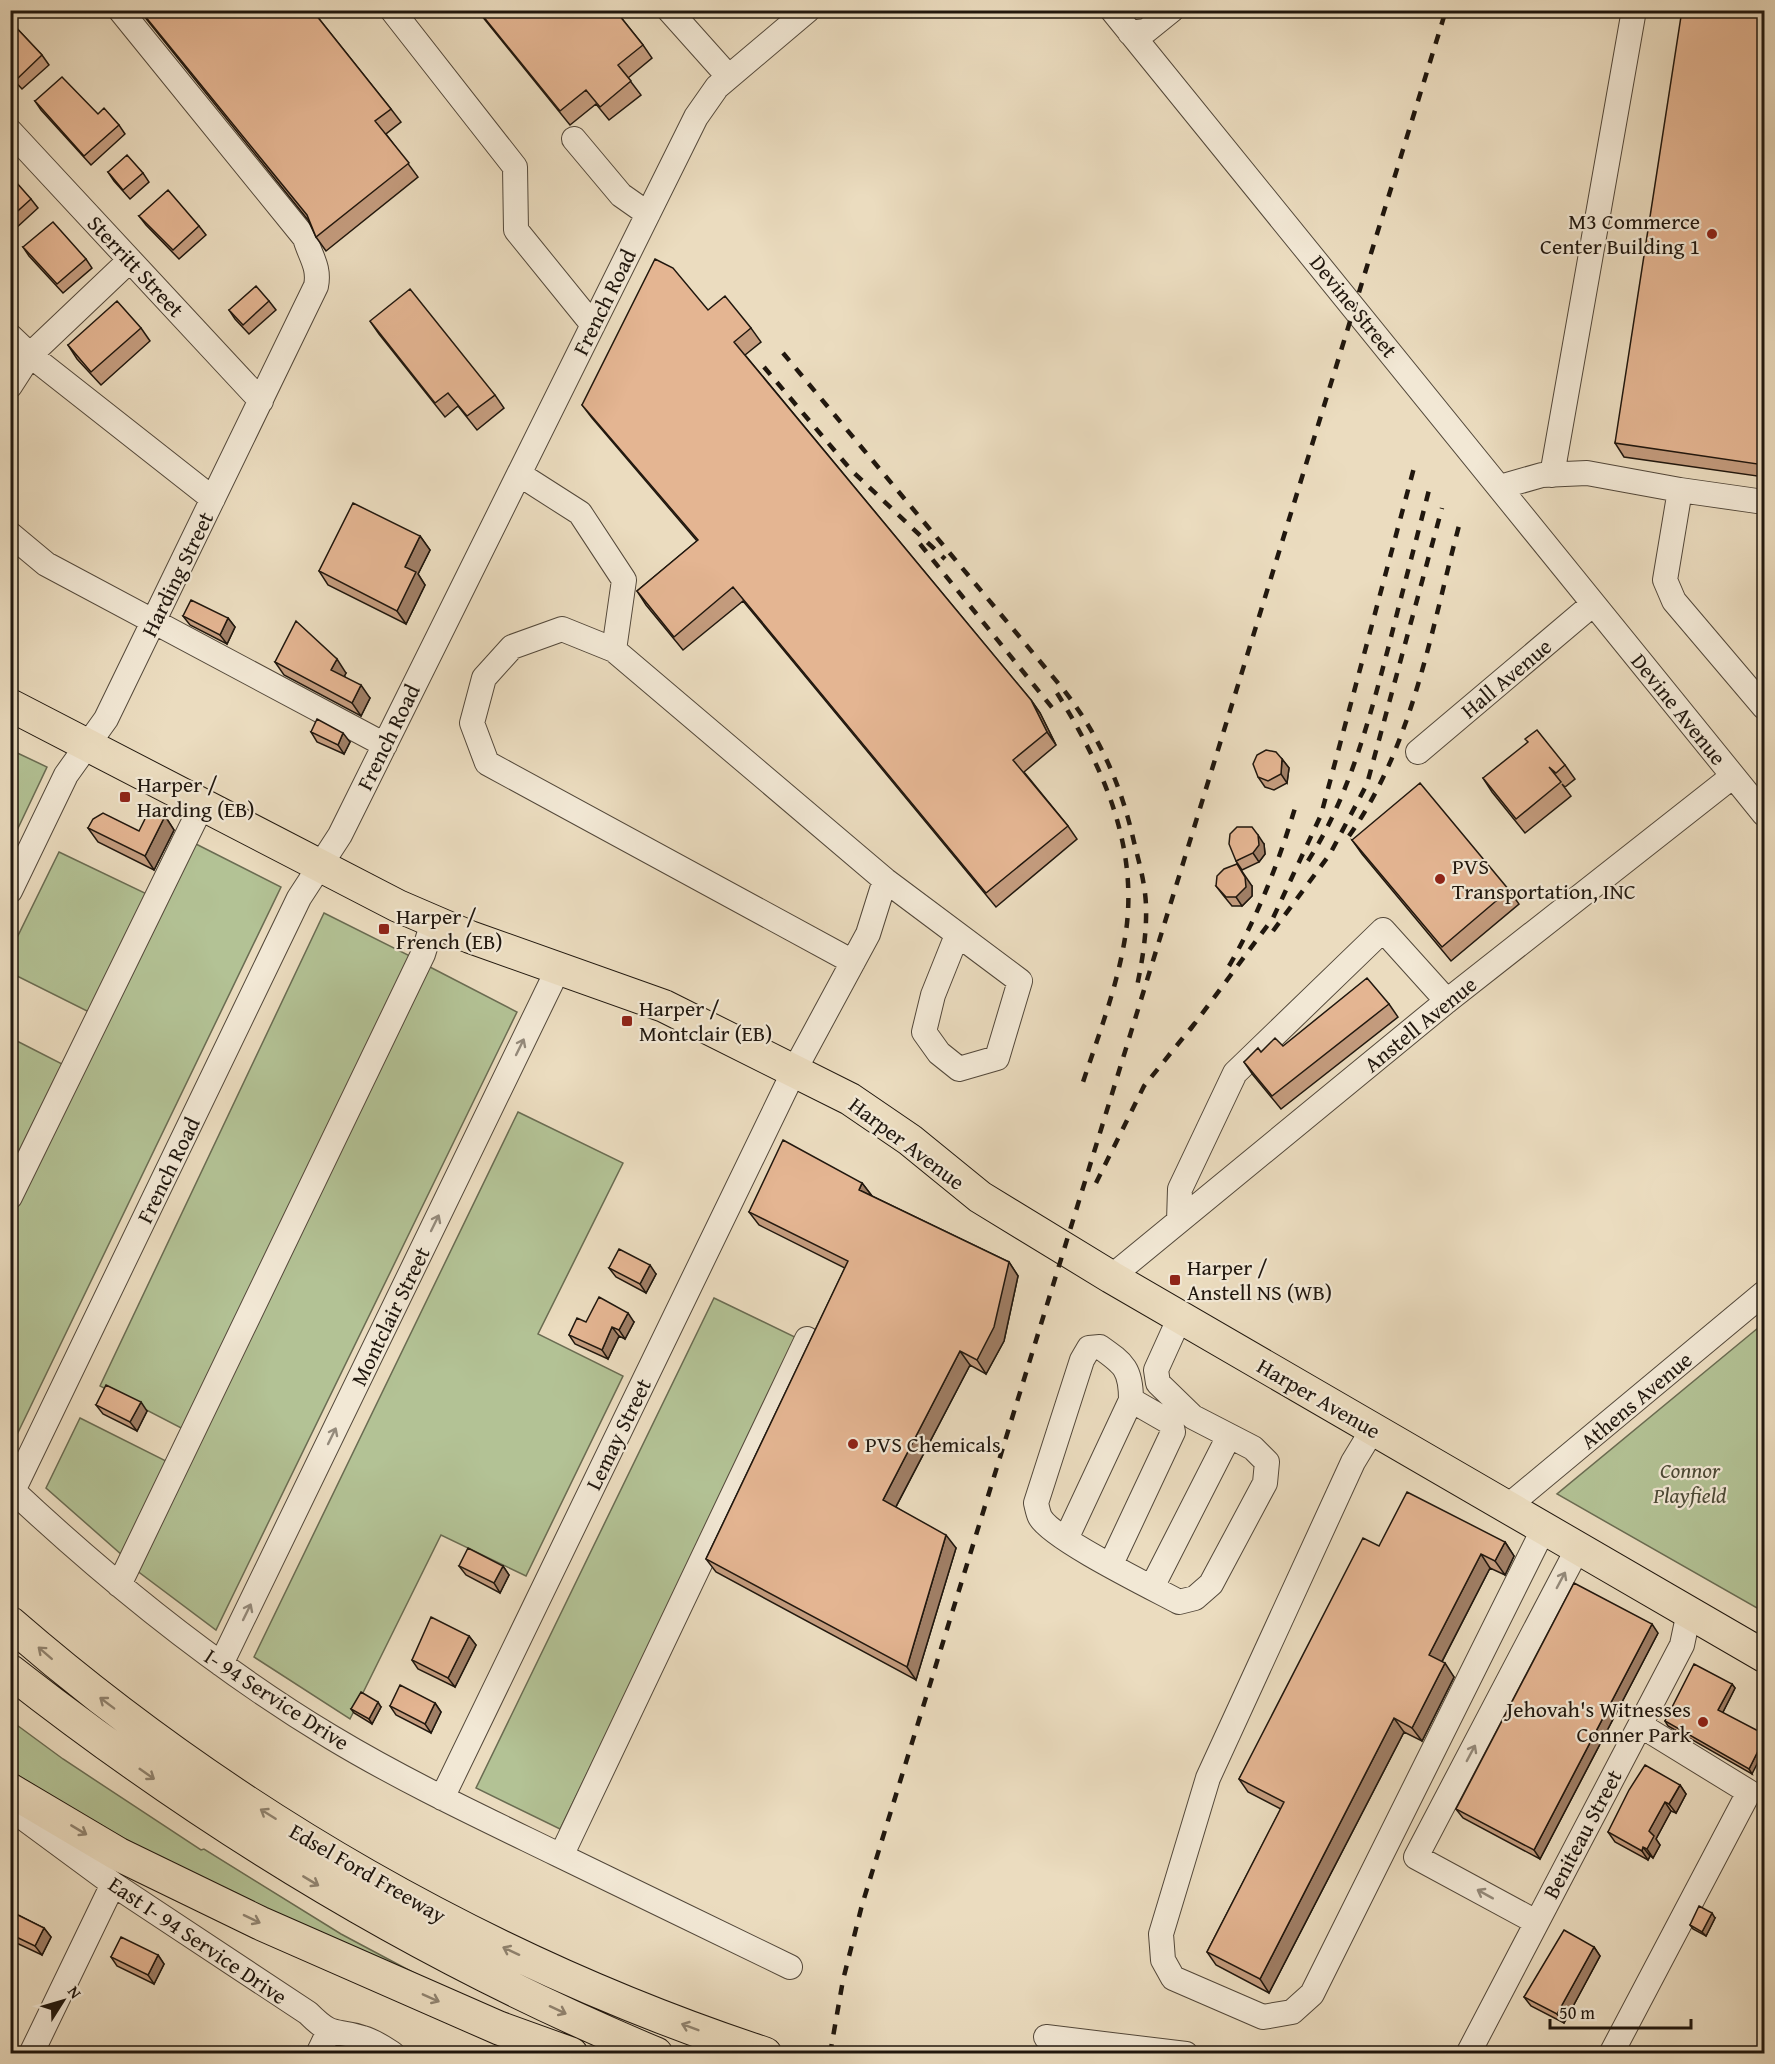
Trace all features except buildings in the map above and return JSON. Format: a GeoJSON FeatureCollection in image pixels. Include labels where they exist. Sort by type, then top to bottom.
{"type":"FeatureCollection","features":[{"type":"Feature","properties":{"kind":"highway","name":"Edsel Ford Freeway"},"geometry":{"type":"LineString","coordinates":[[10,1623],[80,1683],[162,1744],[298,1834],[374,1879],[492,1942],[596,1990],[765,2054]]}},
{"type":"Feature","properties":{"kind":"highway","name":"Edsel Ford Freeway"},"geometry":{"type":"LineString","coordinates":[[10,1671],[127,1761],[309,1880],[496,1981],[656,2054]]}},
{"type":"Feature","properties":{"kind":"highway"},"geometry":{"type":"LineString","coordinates":[[12,1809],[118,1854],[260,1923],[499,2028],[570,2054]]}},
{"type":"Feature","properties":{"kind":"main road","name":"Harper Avenue"},"geometry":{"type":"LineString","coordinates":[[10,705],[433,922],[664,1006],[794,1071],[877,1116],[980,1197],[1111,1277],[1764,1656]]}},
{"type":"Feature","properties":{"kind":"street","name":"Harding Street"},"geometry":{"type":"LineString","coordinates":[[10,891],[66,775],[106,719],[316,286],[317,267],[305,238],[120,10]]}},
{"type":"Feature","properties":{"kind":"street"},"geometry":{"type":"LineString","coordinates":[[392,10],[515,168],[516,230],[593,325]]}},
{"type":"Feature","properties":{"kind":"street"},"geometry":{"type":"LineString","coordinates":[[669,10],[728,76]]}},
{"type":"Feature","properties":{"kind":"street","name":"French Road"},"geometry":{"type":"LineString","coordinates":[[12,1492],[299,898],[340,835],[696,117],[717,87],[728,76],[808,10]]}},
{"type":"Feature","properties":{"kind":"street","name":"Devine Street"},"geometry":{"type":"LineString","coordinates":[[1112,10],[1593,604]]}},
{"type":"Feature","properties":{"kind":"street"},"geometry":{"type":"LineString","coordinates":[[1130,33],[1146,31],[1172,10]]}},
{"type":"Feature","properties":{"kind":"street"},"geometry":{"type":"LineString","coordinates":[[1552,475],[1634,10]]}},
{"type":"Feature","properties":{"kind":"street","name":"Sterritt Street"},"geometry":{"type":"LineString","coordinates":[[10,130],[261,401]]}},
{"type":"Feature","properties":{"kind":"street"},"geometry":{"type":"LineString","coordinates":[[574,139],[621,195],[648,214]]}},
{"type":"Feature","properties":{"kind":"street"},"geometry":{"type":"LineString","coordinates":[[10,386],[30,355],[129,260]]}},
{"type":"Feature","properties":{"kind":"street"},"geometry":{"type":"LineString","coordinates":[[10,336],[30,355],[213,499]]}},
{"type":"Feature","properties":{"kind":"street"},"geometry":{"type":"LineString","coordinates":[[1500,487],[1552,475],[1587,473],[1764,502]]}},
{"type":"Feature","properties":{"kind":"street"},"geometry":{"type":"LineString","coordinates":[[519,474],[580,513],[624,580],[614,650]]}},
{"type":"Feature","properties":{"kind":"street"},"geometry":{"type":"LineString","coordinates":[[1680,490],[1665,580],[1674,601],[1764,707]]}},
{"type":"Feature","properties":{"kind":"street"},"geometry":{"type":"LineString","coordinates":[[10,534],[46,564],[385,745]]}},
{"type":"Feature","properties":{"kind":"street","name":"Hall Avenue"},"geometry":{"type":"LineString","coordinates":[[1418,752],[1593,604]]}},
{"type":"Feature","properties":{"kind":"street","name":"Devine Avenue"},"geometry":{"type":"LineString","coordinates":[[1593,604],[1764,814]]}},
{"type":"Feature","properties":{"kind":"street"},"geometry":{"type":"LineString","coordinates":[[853,962],[487,762],[472,723],[484,678],[512,647],[562,629],[614,650],[885,880],[1020,981],[997,1058],[959,1069],[939,1053],[924,1032],[933,995],[957,934]]}},
{"type":"Feature","properties":{"kind":"street","name":"Anstell Avenue"},"geometry":{"type":"LineString","coordinates":[[1111,1277],[1447,1001],[1733,776]]}},
{"type":"Feature","properties":{"kind":"street"},"geometry":{"type":"LineString","coordinates":[[10,1197],[202,805]]}},
{"type":"Feature","properties":{"kind":"street","name":"Lemay Street"},"geometry":{"type":"LineString","coordinates":[[442,1798],[794,1071],[868,934],[885,880]]}},
{"type":"Feature","properties":{"kind":"street"},"geometry":{"type":"LineString","coordinates":[[119,1585],[423,954],[433,922]]}},
{"type":"Feature","properties":{"kind":"street"},"geometry":{"type":"LineString","coordinates":[[1179,1221],[1180,1189],[1235,1073],[1383,930],[1447,1001]]}},
{"type":"Feature","properties":{"kind":"street","name":"Montclair Street"},"geometry":{"type":"LineString","coordinates":[[221,1664],[559,967]]}},
{"type":"Feature","properties":{"kind":"street","name":"Athens Avenue"},"geometry":{"type":"LineString","coordinates":[[1507,1507],[1764,1293]]}},
{"type":"Feature","properties":{"kind":"street"},"geometry":{"type":"LineString","coordinates":[[1066,1539],[1131,1400],[1131,1380],[1123,1363],[1100,1347],[1089,1348],[1082,1360],[1036,1503],[1040,1517],[1066,1539],[1179,1602],[1195,1598],[1211,1584],[1265,1483],[1267,1462],[1254,1448],[1192,1418],[1158,1383],[1156,1370],[1180,1317]]}},
{"type":"Feature","properties":{"kind":"street"},"geometry":{"type":"LineString","coordinates":[[568,1859],[807,1339]]}},
{"type":"Feature","properties":{"kind":"street"},"geometry":{"type":"LineString","coordinates":[[1111,1564],[1173,1432],[1171,1423],[1131,1400]]}},
{"type":"Feature","properties":{"kind":"street"},"geometry":{"type":"LineString","coordinates":[[1373,1429],[1353,1462],[1208,1778],[1161,1934],[1163,1960],[1173,1978],[1263,2017],[1292,2012],[1312,1994],[1544,1528]]}},
{"type":"Feature","properties":{"kind":"street"},"geometry":{"type":"LineString","coordinates":[[1152,1587],[1229,1436]]}},
{"type":"Feature","properties":{"kind":"street","name":"I- 94 Service Drive"},"geometry":{"type":"LineString","coordinates":[[12,1492],[119,1585],[221,1664],[331,1737],[442,1798],[790,1967]]}},
{"type":"Feature","properties":{"kind":"street"},"geometry":{"type":"LineString","coordinates":[[1536,1922],[1416,1857],[1578,1548]]}},
{"type":"Feature","properties":{"kind":"street","name":"Beniteau Street"},"geometry":{"type":"LineString","coordinates":[[1468,2054],[1682,1645],[1689,1612]]}},
{"type":"Feature","properties":{"kind":"street"},"geometry":{"type":"LineString","coordinates":[[1611,2054],[1749,1792],[1640,1725]]}},
{"type":"Feature","properties":{"kind":"street","name":"East I- 94 Service Drive"},"geometry":{"type":"LineString","coordinates":[[12,1809],[113,1884],[308,2013],[329,2031]]}},
{"type":"Feature","properties":{"kind":"street"},"geometry":{"type":"LineString","coordinates":[[31,2054],[113,1884]]}},
{"type":"Feature","properties":{"kind":"street"},"geometry":{"type":"LineString","coordinates":[[318,2054],[329,2031],[363,2037],[393,2054]]}},
{"type":"Feature","properties":{"kind":"street"},"geometry":{"type":"LineString","coordinates":[[1046,2037],[1186,2054]]}},
{"type":"Feature","properties":{"kind":"green space"},"geometry":{"type":"Polygon","coordinates":[[[11,750],[47,767],[11,843],[11,750]]]}},
{"type":"Feature","properties":{"kind":"green space"},"geometry":{"type":"Polygon","coordinates":[[[194,843],[281,887],[11,1447],[10,1218],[194,843]]]}},
{"type":"Feature","properties":{"kind":"green space"},"geometry":{"type":"Polygon","coordinates":[[[59,852],[149,895],[91,1013],[11,973],[10,952],[59,852]]]}},
{"type":"Feature","properties":{"kind":"green space"},"geometry":{"type":"Polygon","coordinates":[[[324,913],[412,957],[185,1430],[100,1386],[324,913]]]}},
{"type":"Feature","properties":{"kind":"green space"},"geometry":{"type":"Polygon","coordinates":[[[428,966],[517,1012],[216,1630],[136,1570],[428,966]]]}},
{"type":"Feature","properties":{"kind":"green space"},"geometry":{"type":"Polygon","coordinates":[[[11,1038],[68,1067],[11,1184],[11,1038]]]}},
{"type":"Feature","properties":{"kind":"green space"},"geometry":{"type":"Polygon","coordinates":[[[518,1112],[623,1163],[538,1334],[623,1376],[526,1576],[441,1535],[350,1719],[254,1657],[518,1112]]]}},
{"type":"Feature","properties":{"kind":"green space"},"geometry":{"type":"Polygon","coordinates":[[[714,1298],[799,1339],[560,1829],[476,1788],[714,1298]]]}},
{"type":"Feature","properties":{"kind":"green space","name":"Connor Playfield"},"geometry":{"type":"Polygon","coordinates":[[[1764,1323],[1764,1612],[1557,1494],[1764,1323]]]}},
{"type":"Feature","properties":{"kind":"green space"},"geometry":{"type":"Polygon","coordinates":[[[80,1418],[168,1462],[122,1555],[46,1488],[80,1418]]]}},
{"type":"Feature","properties":{"kind":"green space"},"geometry":{"type":"Polygon","coordinates":[[[10,1720],[63,1759],[201,1850],[204,1849],[341,1934],[463,1999],[313,1945],[70,1808],[11,1771],[10,1720]]]}},
{"type":"Feature","properties":{"kind":"railway"},"geometry":{"type":"LineString","coordinates":[[830,2054],[843,1980],[862,1905],[1446,10]]}},
{"type":"Feature","properties":{"kind":"railway"},"geometry":{"type":"LineString","coordinates":[[783,353],[1063,689],[1098,742],[1115,780],[1129,821],[1144,889],[1145,938],[1136,991]]}},
{"type":"Feature","properties":{"kind":"railway"},"geometry":{"type":"LineString","coordinates":[[764,367],[851,470],[945,559]]}},
{"type":"Feature","properties":{"kind":"railway"},"geometry":{"type":"LineString","coordinates":[[1190,1030],[1273,918],[1321,815],[1415,464]]}},
{"type":"Feature","properties":{"kind":"railway"},"geometry":{"type":"LineString","coordinates":[[1308,861],[1336,810],[1366,729],[1429,490]]}},
{"type":"Feature","properties":{"kind":"railway"},"geometry":{"type":"LineString","coordinates":[[1273,931],[1330,854],[1367,784],[1442,508]]}},
{"type":"Feature","properties":{"kind":"railway"},"geometry":{"type":"LineString","coordinates":[[1349,836],[1390,763],[1405,724],[1418,685],[1460,522]]}},
{"type":"Feature","properties":{"kind":"railway"},"geometry":{"type":"LineString","coordinates":[[920,544],[1054,710]]}},
{"type":"Feature","properties":{"kind":"railway"},"geometry":{"type":"LineString","coordinates":[[1057,693],[1103,779],[1122,840],[1127,872],[1128,905],[1122,956],[1083,1082]]}},
{"type":"Feature","properties":{"kind":"railway"},"geometry":{"type":"LineString","coordinates":[[1229,966],[1266,889],[1295,808]]}},
{"type":"Feature","properties":{"kind":"railway"},"geometry":{"type":"LineString","coordinates":[[1096,1183],[1144,1086],[1195,1023]]}},
{"type":"Feature","properties":{"kind":"place","name":"M3 Commerce Center Building 1"},"geometry":{"type":"Point","coordinates":[1712,234]}},
{"type":"Feature","properties":{"kind":"place","name":"Harper / Harding (EB)"},"geometry":{"type":"Point","coordinates":[125,797]}},
{"type":"Feature","properties":{"kind":"place","name":"PVS Transportation, INC"},"geometry":{"type":"Point","coordinates":[1440,879]}},
{"type":"Feature","properties":{"kind":"place","name":"Harper / French (EB)"},"geometry":{"type":"Point","coordinates":[384,929]}},
{"type":"Feature","properties":{"kind":"place","name":"Harper / Montclair (EB)"},"geometry":{"type":"Point","coordinates":[627,1021]}},
{"type":"Feature","properties":{"kind":"place","name":"Harper / Anstell NS (WB)"},"geometry":{"type":"Point","coordinates":[1175,1280]}},
{"type":"Feature","properties":{"kind":"place","name":"PVS Chemicals"},"geometry":{"type":"Point","coordinates":[853,1444]}},
{"type":"Feature","properties":{"kind":"place","name":"Jehovah's Witnesses Conner Park"},"geometry":{"type":"Point","coordinates":[1703,1722]}}]}
